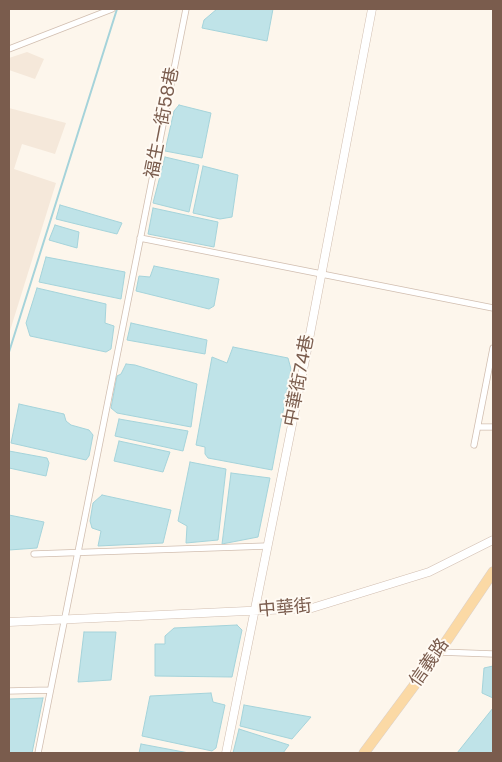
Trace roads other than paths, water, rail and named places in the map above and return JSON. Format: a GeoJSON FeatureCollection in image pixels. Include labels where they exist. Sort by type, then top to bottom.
{"type":"FeatureCollection","features":[{"type":"Feature","properties":{"kind":"main road","name":"信義路"},"geometry":{"type":"LineString","coordinates":[[364,753],[439,652],[493,572]]}},
{"type":"Feature","properties":{"kind":"street"},"geometry":{"type":"LineString","coordinates":[[9,49],[111,9]]}},
{"type":"Feature","properties":{"kind":"street","name":"福生一街58巷"},"geometry":{"type":"LineString","coordinates":[[140,238],[186,9]]}},
{"type":"Feature","properties":{"kind":"street","name":"中華街74巷"},"geometry":{"type":"LineString","coordinates":[[226,753],[322,273],[372,9]]}},
{"type":"Feature","properties":{"kind":"street"},"geometry":{"type":"LineString","coordinates":[[38,753],[140,238],[493,308]]}},
{"type":"Feature","properties":{"kind":"street"},"geometry":{"type":"LineString","coordinates":[[474,445],[493,348]]}},
{"type":"Feature","properties":{"kind":"street"},"geometry":{"type":"LineString","coordinates":[[479,427],[493,427]]}},
{"type":"Feature","properties":{"kind":"street","name":"中華街"},"geometry":{"type":"LineString","coordinates":[[9,622],[312,608],[429,572],[493,540]]}},
{"type":"Feature","properties":{"kind":"street"},"geometry":{"type":"LineString","coordinates":[[34,554],[267,546]]}},
{"type":"Feature","properties":{"kind":"street"},"geometry":{"type":"LineString","coordinates":[[439,652],[493,654]]}},
{"type":"Feature","properties":{"kind":"street"},"geometry":{"type":"LineString","coordinates":[[9,691],[50,690]]}},
{"type":"Feature","properties":{"kind":"water"},"geometry":{"type":"Polygon","coordinates":[[[217,9],[273,9],[267,41],[202,28],[204,20],[217,9]]]}},
{"type":"Feature","properties":{"kind":"water"},"geometry":{"type":"Polygon","coordinates":[[[179,105],[211,113],[202,158],[165,151],[174,111],[179,105]]]}},
{"type":"Feature","properties":{"kind":"water"},"geometry":{"type":"Polygon","coordinates":[[[165,157],[199,165],[189,212],[153,203],[165,157]]]}},
{"type":"Feature","properties":{"kind":"water"},"geometry":{"type":"Polygon","coordinates":[[[203,166],[238,175],[232,217],[220,219],[193,213],[203,166]]]}},
{"type":"Feature","properties":{"kind":"water"},"geometry":{"type":"Polygon","coordinates":[[[60,205],[122,223],[117,234],[56,219],[60,205]]]}},
{"type":"Feature","properties":{"kind":"water"},"geometry":{"type":"Polygon","coordinates":[[[153,208],[218,222],[214,247],[148,234],[153,208]]]}},
{"type":"Feature","properties":{"kind":"water"},"geometry":{"type":"Polygon","coordinates":[[[55,225],[79,232],[77,248],[49,240],[55,225]]]}},
{"type":"Feature","properties":{"kind":"water"},"geometry":{"type":"Polygon","coordinates":[[[46,257],[125,272],[121,299],[39,282],[46,257]]]}},
{"type":"Feature","properties":{"kind":"water"},"geometry":{"type":"Polygon","coordinates":[[[154,266],[219,279],[214,306],[209,309],[136,291],[139,276],[150,277],[154,266]]]}},
{"type":"Feature","properties":{"kind":"water"},"geometry":{"type":"Polygon","coordinates":[[[37,288],[106,304],[105,323],[114,326],[111,349],[106,352],[30,336],[26,323],[37,288]]]}},
{"type":"Feature","properties":{"kind":"water"},"geometry":{"type":"Polygon","coordinates":[[[131,323],[207,340],[205,354],[127,340],[131,323]]]}},
{"type":"Feature","properties":{"kind":"water"},"geometry":{"type":"Polygon","coordinates":[[[233,347],[288,358],[291,369],[272,470],[208,458],[205,454],[205,447],[196,445],[212,357],[227,363],[233,347]]]}},
{"type":"Feature","properties":{"kind":"water"},"geometry":{"type":"Polygon","coordinates":[[[126,364],[197,384],[191,427],[117,413],[111,408],[117,376],[121,374],[126,364]]]}},
{"type":"Feature","properties":{"kind":"water"},"geometry":{"type":"Polygon","coordinates":[[[19,404],[64,414],[66,421],[71,425],[89,430],[93,435],[89,456],[86,460],[11,443],[19,404]]]}},
{"type":"Feature","properties":{"kind":"water"},"geometry":{"type":"Polygon","coordinates":[[[119,419],[188,431],[183,451],[115,436],[119,419]]]}},
{"type":"Feature","properties":{"kind":"water"},"geometry":{"type":"Polygon","coordinates":[[[119,441],[170,452],[163,472],[114,461],[119,441]]]}},
{"type":"Feature","properties":{"kind":"water"},"geometry":{"type":"Polygon","coordinates":[[[9,451],[47,458],[49,463],[46,476],[9,468],[9,451]]]}},
{"type":"Feature","properties":{"kind":"water"},"geometry":{"type":"Polygon","coordinates":[[[190,462],[226,469],[218,540],[186,543],[187,526],[178,521],[190,462]]]}},
{"type":"Feature","properties":{"kind":"water"},"geometry":{"type":"Polygon","coordinates":[[[231,473],[270,478],[258,537],[222,544],[231,473]]]}},
{"type":"Feature","properties":{"kind":"water"},"geometry":{"type":"Polygon","coordinates":[[[102,495],[171,510],[163,543],[98,546],[101,531],[92,528],[90,521],[93,503],[102,495]]]}},
{"type":"Feature","properties":{"kind":"water"},"geometry":{"type":"Polygon","coordinates":[[[9,515],[44,522],[37,548],[9,550],[9,515]]]}},
{"type":"Feature","properties":{"kind":"water"},"geometry":{"type":"Polygon","coordinates":[[[237,625],[242,630],[232,677],[155,676],[155,644],[165,644],[165,636],[174,628],[237,625]]]}},
{"type":"Feature","properties":{"kind":"water"},"geometry":{"type":"Polygon","coordinates":[[[84,632],[116,632],[111,680],[78,682],[84,632]]]}},
{"type":"Feature","properties":{"kind":"water"},"geometry":{"type":"Polygon","coordinates":[[[493,666],[493,698],[482,693],[484,668],[493,666]]]}},
{"type":"Feature","properties":{"kind":"water"},"geometry":{"type":"Polygon","coordinates":[[[211,693],[213,702],[225,705],[216,748],[212,751],[142,736],[150,696],[211,693]]]}},
{"type":"Feature","properties":{"kind":"water"},"geometry":{"type":"Polygon","coordinates":[[[43,698],[32,753],[9,753],[9,699],[43,698]]]}},
{"type":"Feature","properties":{"kind":"water"},"geometry":{"type":"Polygon","coordinates":[[[244,705],[311,717],[292,739],[240,726],[244,705]]]}},
{"type":"Feature","properties":{"kind":"water"},"geometry":{"type":"Polygon","coordinates":[[[493,708],[493,753],[457,753],[493,708]]]}},
{"type":"Feature","properties":{"kind":"water"},"geometry":{"type":"Polygon","coordinates":[[[239,729],[289,745],[283,753],[233,753],[239,729]]]}},
{"type":"Feature","properties":{"kind":"water"},"geometry":{"type":"Polygon","coordinates":[[[141,744],[189,753],[139,753],[141,744]]]}},
{"type":"Feature","properties":{"kind":"waterway"},"geometry":{"type":"LineString","coordinates":[[9,352],[117,9]]}}]}
